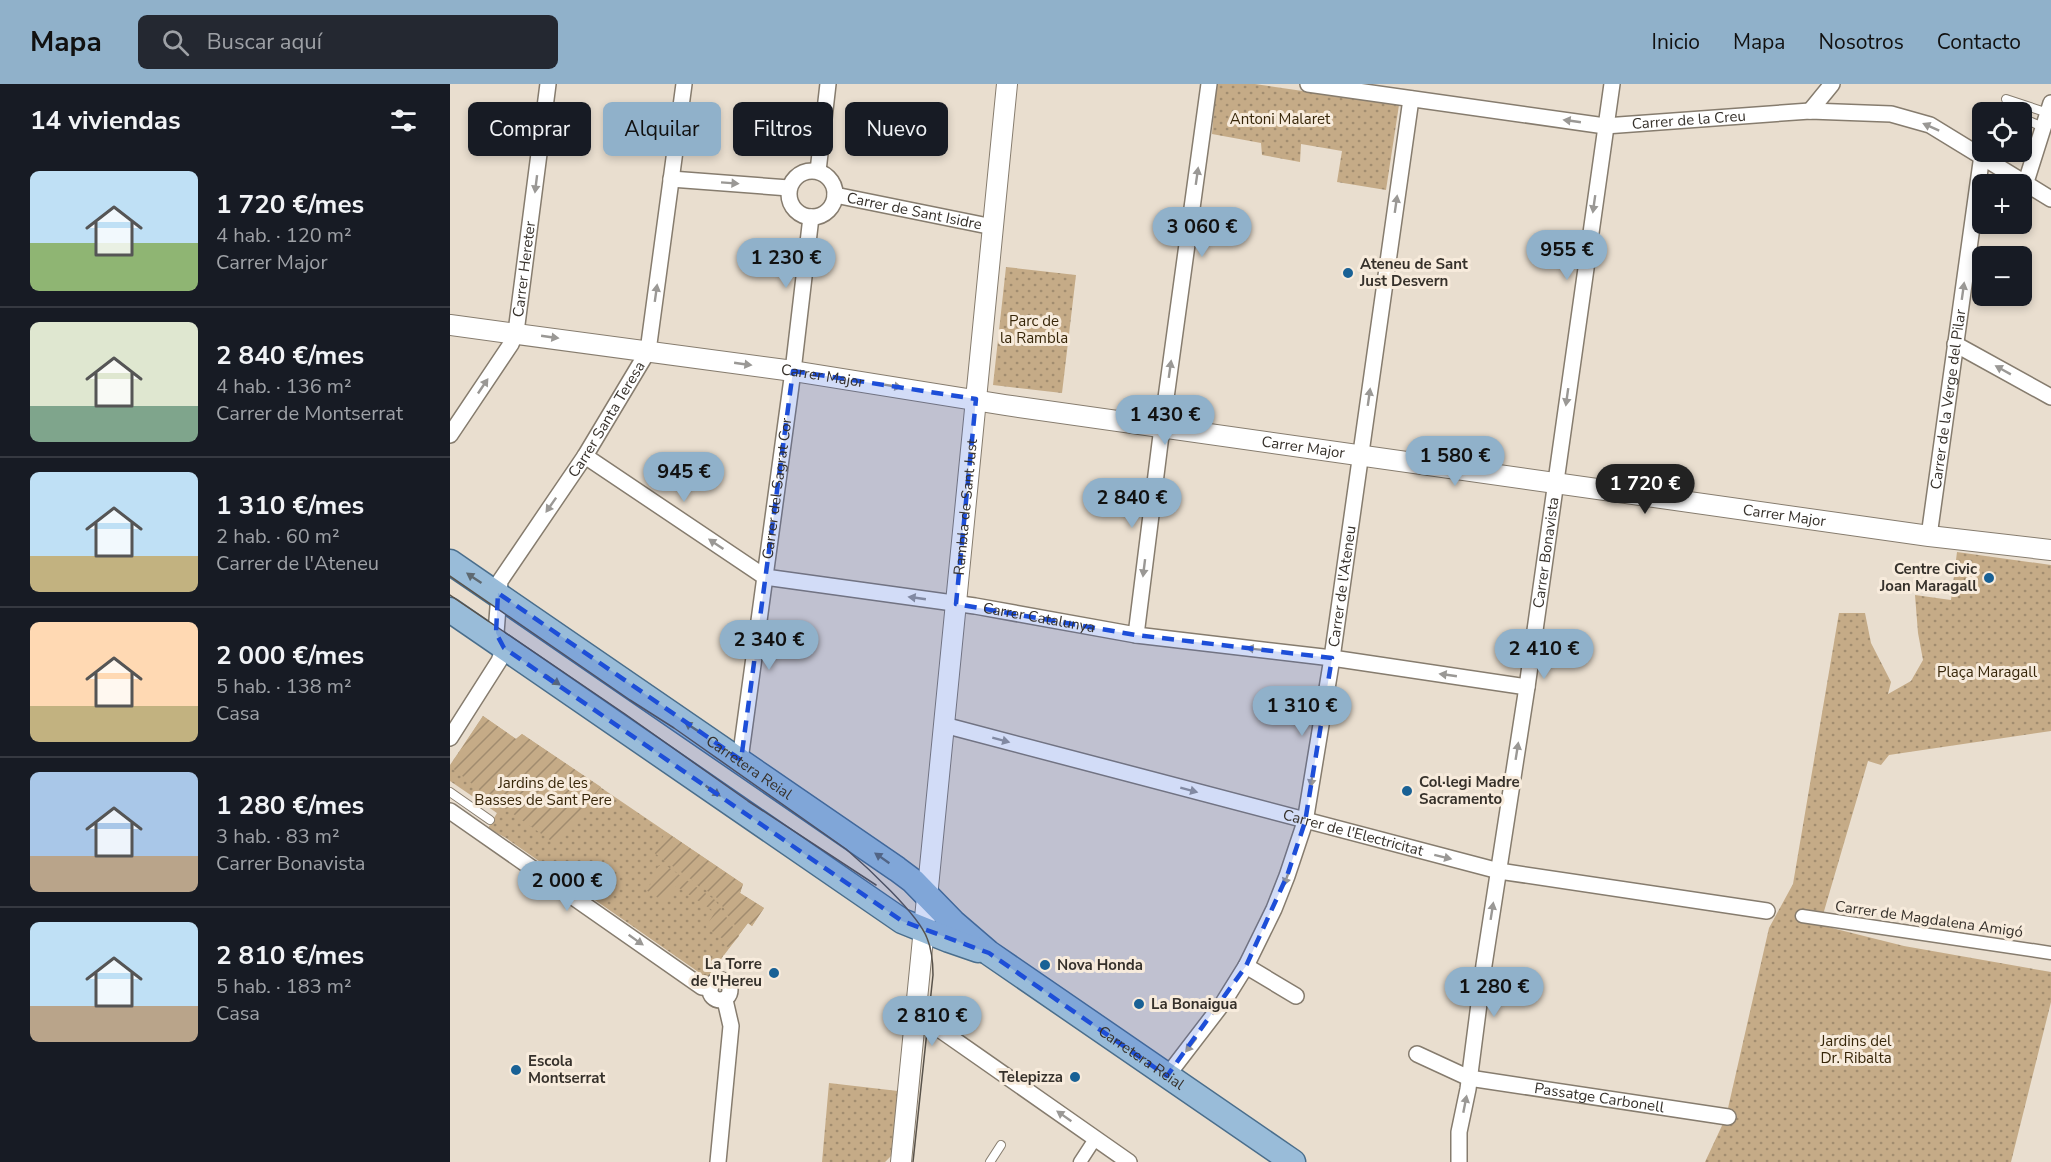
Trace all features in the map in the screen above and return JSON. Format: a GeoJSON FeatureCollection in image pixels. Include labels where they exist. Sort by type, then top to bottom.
{"type":"FeatureCollection","features":[{"type":"Feature","properties":{"kind":"main road","name":"Carretera Reial"},"geometry":{"type":"LineString","coordinates":[[450,562],[897,869],[913,881],[953,922],[989,953],[1167,1076],[1278,1158]]}},
{"type":"Feature","properties":{"kind":"main road","name":"Carretera Reial"},"geometry":{"type":"LineString","coordinates":[[450,610],[902,921],[989,953]]}},
{"type":"Feature","properties":{"kind":"street","name":"Carrer Hereter"},"geometry":{"type":"LineString","coordinates":[[450,435],[511,344],[516,332],[549,84]]}},
{"type":"Feature","properties":{"kind":"street","name":"Carrer Santa Teresa"},"geometry":{"type":"LineString","coordinates":[[498,593],[505,572],[585,456],[648,351],[684,84]]}},
{"type":"Feature","properties":{"kind":"street"},"geometry":{"type":"LineString","coordinates":[[818,171],[828,84]]}},
{"type":"Feature","properties":{"kind":"street","name":"Rambla de Sant Just"},"geometry":{"type":"LineString","coordinates":[[901,1162],[1007,84]]}},
{"type":"Feature","properties":{"kind":"street"},"geometry":{"type":"LineString","coordinates":[[1136,635],[1209,84]]}},
{"type":"Feature","properties":{"kind":"street","name":"Carrer de la Creu"},"geometry":{"type":"LineString","coordinates":[[1308,84],[1605,126],[1810,111],[1891,114],[1930,124],[1972,150]]}},
{"type":"Feature","properties":{"kind":"street","name":"Carrer Bonavista"},"geometry":{"type":"LineString","coordinates":[[1459,1162],[1460,1132],[1527,687],[1612,84]]}},
{"type":"Feature","properties":{"kind":"street"},"geometry":{"type":"LineString","coordinates":[[1810,111],[1823,88]]}},
{"type":"Feature","properties":{"kind":"street","name":"Carrer de l'Ateneu"},"geometry":{"type":"LineString","coordinates":[[1167,1076],[1223,1003],[1246,966],[1274,909],[1305,822],[1332,658],[1411,99]]}},
{"type":"Feature","properties":{"kind":"street"},"geometry":{"type":"LineString","coordinates":[[2028,174],[2047,114]]}},
{"type":"Feature","properties":{"kind":"street","name":"Carrer de la Verge del Pilar"},"geometry":{"type":"LineString","coordinates":[[1929,536],[1981,162]]}},
{"type":"Feature","properties":{"kind":"street","name":"Carrer de la Creu"},"geometry":{"type":"LineString","coordinates":[[1992,162],[2012,174]]}},
{"type":"Feature","properties":{"kind":"street"},"geometry":{"type":"LineString","coordinates":[[809,170],[818,171],[831,180],[835,195],[833,204],[827,211],[820,216],[811,217],[801,214],[793,207],[789,198],[789,188],[793,179],[800,173],[809,170]]}},
{"type":"Feature","properties":{"kind":"street"},"geometry":{"type":"LineString","coordinates":[[671,179],[789,188]]}},
{"type":"Feature","properties":{"kind":"street","name":"Carrer de la Creu"},"geometry":{"type":"LineString","coordinates":[[2032,186],[2051,199]]}},
{"type":"Feature","properties":{"kind":"street","name":"Carrer de Sant Isidre"},"geometry":{"type":"LineString","coordinates":[[835,195],[993,227]]}},
{"type":"Feature","properties":{"kind":"street","name":"Carrer del Sagrat Cor"},"geometry":{"type":"LineString","coordinates":[[741,760],[794,371],[811,217]]}},
{"type":"Feature","properties":{"kind":"street","name":"Carrer Major"},"geometry":{"type":"LineString","coordinates":[[450,325],[516,332],[794,371],[1005,405],[1929,536],[2051,550]]}},
{"type":"Feature","properties":{"kind":"street"},"geometry":{"type":"LineString","coordinates":[[1955,344],[2051,397]]}},
{"type":"Feature","properties":{"kind":"street","name":"Carrer Catalunya"},"geometry":{"type":"LineString","coordinates":[[585,456],[765,577],[956,604],[1136,635],[1332,658],[1527,687]]}},
{"type":"Feature","properties":{"kind":"street"},"geometry":{"type":"LineString","coordinates":[[450,738],[499,661],[504,648],[496,633],[498,593]]}},
{"type":"Feature","properties":{"kind":"street","name":"Carrer de l'Electricitat"},"geometry":{"type":"LineString","coordinates":[[944,725],[1305,822],[1499,871],[1767,911]]}},
{"type":"Feature","properties":{"kind":"street"},"geometry":{"type":"LineString","coordinates":[[450,811],[702,987],[710,988],[714,998],[724,999],[731,1026],[718,1162]]}},
{"type":"Feature","properties":{"kind":"street","name":"Carrer de Magdalena Amigó"},"geometry":{"type":"LineString","coordinates":[[1802,916],[2051,952]]}},
{"type":"Feature","properties":{"kind":"street"},"geometry":{"type":"LineString","coordinates":[[1246,966],[1296,996]]}},
{"type":"Feature","properties":{"kind":"street"},"geometry":{"type":"LineString","coordinates":[[916,1013],[1129,1162]]}},
{"type":"Feature","properties":{"kind":"street","name":"Passatge Carbonell"},"geometry":{"type":"LineString","coordinates":[[1417,1054],[1469,1078],[1728,1117]]}},
{"type":"Feature","properties":{"kind":"street"},"geometry":{"type":"LineString","coordinates":[[1080,1162],[1095,1139]]}},
{"type":"Feature","properties":{"kind":"lane"},"geometry":{"type":"LineString","coordinates":[[2006,99],[2047,114]]}},
{"type":"Feature","properties":{"kind":"lane"},"geometry":{"type":"LineString","coordinates":[[2032,116],[2047,114]]}},
{"type":"Feature","properties":{"kind":"lane"},"geometry":{"type":"LineString","coordinates":[[450,792],[490,820]]}},
{"type":"Feature","properties":{"kind":"lane"},"geometry":{"type":"LineString","coordinates":[[990,1162],[1001,1145]]}},
{"type":"Feature","properties":{"kind":"highlighted area"},"geometry":{"type":"Polygon","coordinates":[[[793,371],[976,399],[956,604],[1136,635],[1332,658],[1305,822],[1287,876],[1246,966],[1167,1076],[989,953],[902,921],[504,648],[496,633],[498,593],[741,760],[793,371]]]}},
{"type":"Feature","properties":{"kind":"green space","name":"Antoni Malaret"},"geometry":{"type":"Polygon","coordinates":[[[1216,84],[1255,84],[1399,105],[1386,190],[1337,182],[1342,151],[1301,144],[1300,162],[1262,155],[1261,143],[1212,134],[1216,84]]]}},
{"type":"Feature","properties":{"kind":"green space","name":"Parc de la Rambla"},"geometry":{"type":"Polygon","coordinates":[[[1006,267],[1076,275],[1062,393],[993,385],[1006,267]]]}},
{"type":"Feature","properties":{"kind":"green space","name":"Jardins del Dr. Ribalta"},"geometry":{"type":"Polygon","coordinates":[[[1957,552],[2051,565],[2051,731],[1889,755],[1881,765],[1868,761],[1820,925],[1904,946],[2051,972],[2051,1002],[2011,1162],[1705,1162],[1726,1117],[1769,928],[1793,884],[1839,613],[1865,613],[1871,643],[1891,682],[1888,694],[1911,681],[1923,660],[1915,595],[1951,600],[1957,552]]]}},
{"type":"Feature","properties":{"kind":"green space","name":"Jardins de les Basses de Sant Pere"},"geometry":{"type":"Polygon","coordinates":[[[483,716],[516,739],[522,734],[743,884],[740,893],[764,908],[752,926],[748,923],[707,978],[506,838],[488,828],[497,813],[450,781],[450,765],[483,716]]]}},
{"type":"Feature","properties":{"kind":"green space","name":"Jardins de les Basses de Sant Pere"},"geometry":{"type":"Polygon","coordinates":[[[483,716],[516,739],[522,734],[601,787],[557,845],[482,792],[450,766],[483,716]]]}},
{"type":"Feature","properties":{"kind":"green space"},"geometry":{"type":"Polygon","coordinates":[[[666,832],[743,884],[740,893],[764,908],[752,926],[748,923],[740,933],[717,898],[653,852],[666,832]]]}},
{"type":"Feature","properties":{"kind":"green space"},"geometry":{"type":"Polygon","coordinates":[[[659,865],[668,867],[715,900],[739,936],[729,948],[721,942],[723,939],[706,927],[715,912],[676,886],[664,902],[646,890],[652,882],[649,880],[659,865]]]}},
{"type":"Feature","properties":{"kind":"green space"},"geometry":{"type":"Polygon","coordinates":[[[829,1083],[898,1091],[891,1156],[885,1162],[822,1162],[829,1083]]]}},
{"type":"Feature","properties":{"kind":"tram line"},"geometry":{"type":"LineString","coordinates":[[450,576],[674,728],[846,849],[914,916],[929,943],[933,975],[913,1162]]}},
{"type":"Feature","properties":{"kind":"tram line"},"geometry":{"type":"LineString","coordinates":[[450,595],[748,801],[876,885]]}},
{"type":"Feature","properties":{"kind":"place","name":"Ateneu de Sant Just Desvern"},"geometry":{"type":"Point","coordinates":[1348,273]}},
{"type":"Feature","properties":{"kind":"place","name":"Centre Civic Joan Maragall"},"geometry":{"type":"Point","coordinates":[1989,578]}},
{"type":"Feature","properties":{"kind":"place","name":"Col·legi Madre Sacramento"},"geometry":{"type":"Point","coordinates":[1407,791]}},
{"type":"Feature","properties":{"kind":"place","name":"Nova Honda"},"geometry":{"type":"Point","coordinates":[1045,965]}},
{"type":"Feature","properties":{"kind":"place","name":"La Torre de l'Hereu"},"geometry":{"type":"Point","coordinates":[774,973]}},
{"type":"Feature","properties":{"kind":"place","name":"La Bonaigua"},"geometry":{"type":"Point","coordinates":[1139,1004]}},
{"type":"Feature","properties":{"kind":"place","name":"Escola Montserrat"},"geometry":{"type":"Point","coordinates":[516,1070]}},
{"type":"Feature","properties":{"kind":"place","name":"Telepizza"},"geometry":{"type":"Point","coordinates":[1075,1077]}},
{"type":"Feature","properties":{"kind":"park label","name":"Plaça Maragall"},"geometry":{"type":"Point","coordinates":[1987,672]}}]}
